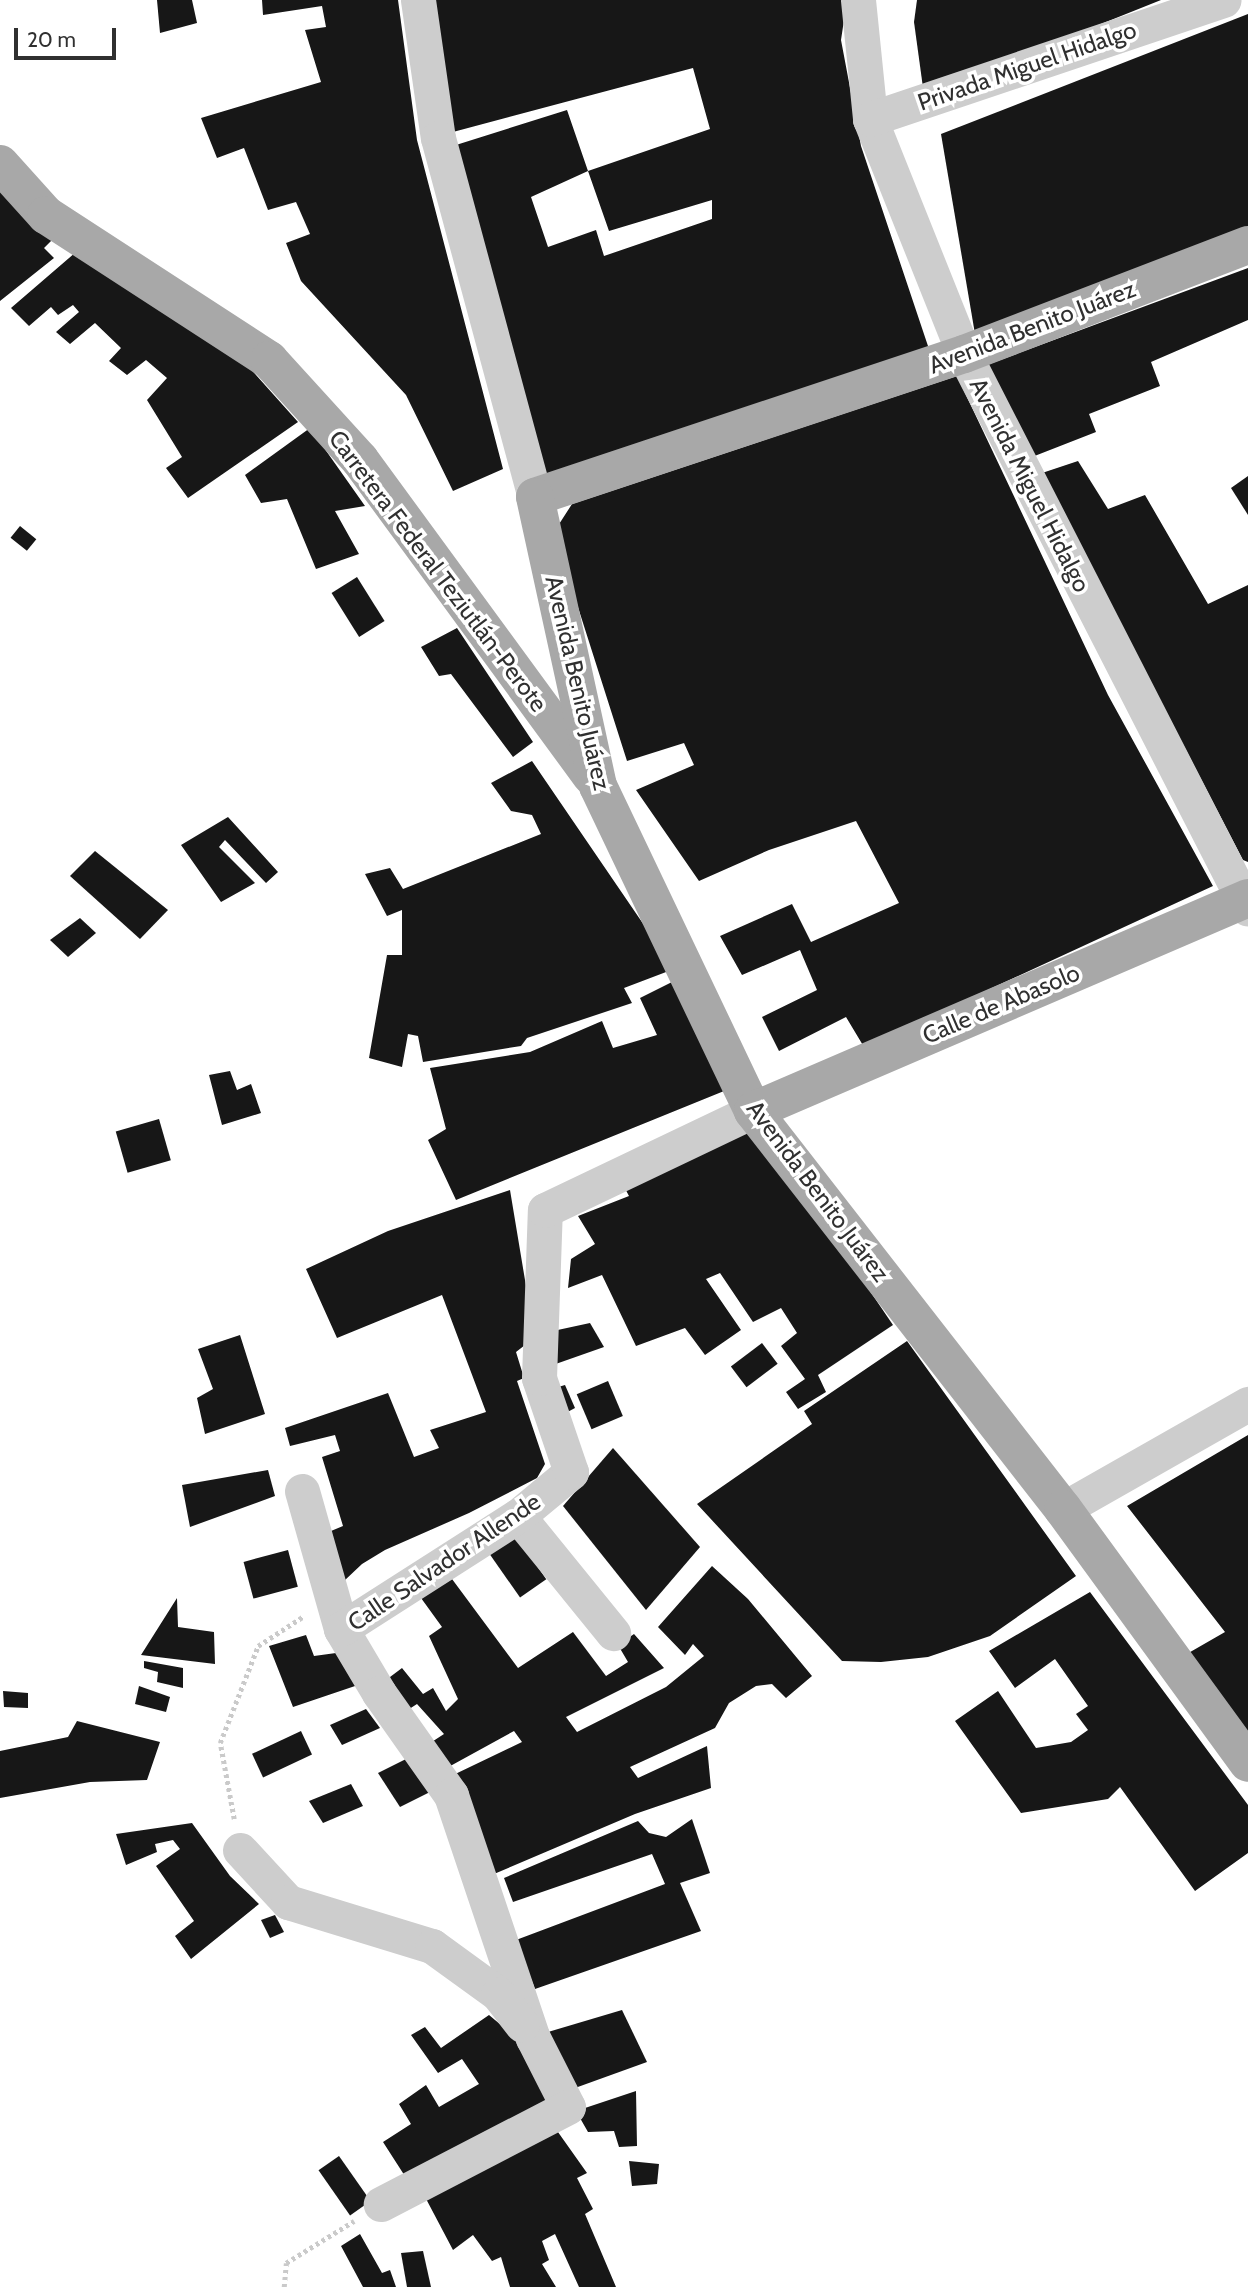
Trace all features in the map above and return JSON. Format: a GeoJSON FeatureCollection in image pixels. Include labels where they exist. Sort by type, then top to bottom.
{"type":"FeatureCollection","features":[{"type":"Feature","properties":{"kind":"main road","name":"Carretera Federal Teziutlán-Perote"},"geometry":{"type":"LineString","coordinates":[[0,164],[46,215],[269,360],[360,460],[598,786]]}},
{"type":"Feature","properties":{"kind":"main road","name":"Avenida Benito Juárez"},"geometry":{"type":"LineString","coordinates":[[1248,245],[964,354],[536,497],[598,786],[753,1111],[1063,1510],[1248,1763]]}},
{"type":"Feature","properties":{"kind":"main road","name":"Calle de Abasolo"},"geometry":{"type":"LineString","coordinates":[[753,1111],[1246,902]]}},
{"type":"Feature","properties":{"kind":"street","name":"Avenida Benito Juárez"},"geometry":{"type":"LineString","coordinates":[[418,0],[438,138],[536,497]]}},
{"type":"Feature","properties":{"kind":"street","name":"Avenida Miguel Hidalgo"},"geometry":{"type":"LineString","coordinates":[[858,0],[870,119],[964,354],[1246,902]]}},
{"type":"Feature","properties":{"kind":"street","name":"Privada Miguel Hidalgo"},"geometry":{"type":"LineString","coordinates":[[870,119],[1224,0]]}},
{"type":"Feature","properties":{"kind":"street","name":"Calle Salvador Allende"},"geometry":{"type":"LineString","coordinates":[[381,2204],[568,2107],[533,2038],[451,1795],[379,1692],[337,1614],[518,1516],[571,1472],[539,1378],[545,1210],[753,1111]]}},
{"type":"Feature","properties":{"kind":"street"},"geometry":{"type":"LineString","coordinates":[[1063,1510],[1248,1404]]}},
{"type":"Feature","properties":{"kind":"street"},"geometry":{"type":"LineString","coordinates":[[302,1490],[337,1614]]}},
{"type":"Feature","properties":{"kind":"street"},"geometry":{"type":"LineString","coordinates":[[518,1516],[612,1633]]}},
{"type":"Feature","properties":{"kind":"street"},"geometry":{"type":"LineString","coordinates":[[240,1850],[288,1902],[432,1946],[498,1994],[533,2038]]}},
{"type":"Feature","properties":{"kind":"path"},"geometry":{"type":"LineString","coordinates":[[240,1850],[219,1743],[258,1646],[337,1614]]}},
{"type":"Feature","properties":{"kind":"path"},"geometry":{"type":"LineString","coordinates":[[284,2287],[286,2263],[381,2204]]}},
{"type":"Feature","properties":{"kind":"building"},"geometry":{"type":"Polygon","coordinates":[[[157,0],[192,0],[197,23],[160,33],[157,0]]]}},
{"type":"Feature","properties":{"kind":"building"},"geometry":{"type":"Polygon","coordinates":[[[262,0],[398,0],[417,140],[503,469],[453,491],[406,395],[301,281],[286,243],[310,234],[296,202],[268,210],[244,148],[217,158],[201,118],[321,82],[305,30],[326,27],[322,6],[263,15],[262,0]]]}},
{"type":"Feature","properties":{"kind":"building"},"geometry":{"type":"Polygon","coordinates":[[[432,0],[847,0],[841,40],[861,146],[929,349],[537,479],[456,145],[567,110],[588,171],[710,129],[693,68],[453,132],[432,0]],[[588,171],[531,197],[548,247],[596,230],[604,256],[712,219],[712,200],[609,231],[588,171]]]}},
{"type":"Feature","properties":{"kind":"building"},"geometry":{"type":"Polygon","coordinates":[[[917,0],[1161,0],[924,95],[914,22],[917,0]]]}},
{"type":"Feature","properties":{"kind":"building"},"geometry":{"type":"Polygon","coordinates":[[[1248,14],[1248,233],[975,334],[941,134],[1248,14]]]}},
{"type":"Feature","properties":{"kind":"building"},"geometry":{"type":"Polygon","coordinates":[[[0,187],[58,234],[44,248],[54,258],[0,301],[0,187]]]}},
{"type":"Feature","properties":{"kind":"building"},"geometry":{"type":"Polygon","coordinates":[[[76,252],[247,365],[298,422],[188,498],[166,468],[182,457],[147,400],[167,378],[146,360],[127,375],[109,361],[121,348],[95,323],[70,344],[56,332],[79,312],[73,305],[58,315],[51,307],[29,326],[11,308],[76,252]]]}},
{"type":"Feature","properties":{"kind":"building"},"geometry":{"type":"Polygon","coordinates":[[[1248,268],[1248,320],[1151,362],[1160,386],[1089,414],[1096,432],[1032,457],[984,366],[1248,268]]]}},
{"type":"Feature","properties":{"kind":"building"},"geometry":{"type":"Polygon","coordinates":[[[957,376],[1108,695],[1213,886],[864,1047],[846,1017],[779,1051],[762,1017],[817,990],[800,950],[742,975],[720,936],[792,904],[811,942],[899,903],[856,821],[769,850],[699,881],[636,790],[694,765],[684,743],[627,761],[554,532],[572,504],[957,376]]]}},
{"type":"Feature","properties":{"kind":"building"},"geometry":{"type":"Polygon","coordinates":[[[310,428],[365,506],[335,511],[359,554],[316,569],[287,499],[261,503],[245,475],[310,428]]]}},
{"type":"Feature","properties":{"kind":"building"},"geometry":{"type":"Polygon","coordinates":[[[1078,461],[1108,509],[1145,495],[1208,604],[1248,585],[1248,862],[1243,860],[1042,473],[1078,461]]]}},
{"type":"Feature","properties":{"kind":"building"},"geometry":{"type":"Polygon","coordinates":[[[1248,476],[1248,515],[1231,488],[1248,476]]]}},
{"type":"Feature","properties":{"kind":"building"},"geometry":{"type":"Polygon","coordinates":[[[20,526],[36,539],[27,551],[11,538],[20,526]]]}},
{"type":"Feature","properties":{"kind":"building"},"geometry":{"type":"Polygon","coordinates":[[[357,577],[385,621],[359,637],[332,593],[357,577]]]}},
{"type":"Feature","properties":{"kind":"building"},"geometry":{"type":"Polygon","coordinates":[[[457,628],[533,742],[513,757],[451,674],[439,676],[421,647],[457,628]]]}},
{"type":"Feature","properties":{"kind":"building"},"geometry":{"type":"Polygon","coordinates":[[[532,761],[674,969],[624,988],[632,1003],[527,1038],[521,1046],[423,1062],[418,1036],[408,1034],[402,1067],[369,1058],[387,955],[402,955],[402,910],[387,916],[365,874],[390,868],[403,889],[541,834],[532,815],[511,811],[491,783],[532,761]]]}},
{"type":"Feature","properties":{"kind":"building"},"geometry":{"type":"Polygon","coordinates":[[[228,817],[278,872],[266,883],[225,840],[219,847],[255,883],[221,902],[181,845],[228,817]]]}},
{"type":"Feature","properties":{"kind":"building"},"geometry":{"type":"Polygon","coordinates":[[[95,851],[168,910],[140,939],[70,876],[95,851]]]}},
{"type":"Feature","properties":{"kind":"building"},"geometry":{"type":"Polygon","coordinates":[[[80,918],[96,933],[68,957],[50,940],[80,918]]]}},
{"type":"Feature","properties":{"kind":"building"},"geometry":{"type":"Polygon","coordinates":[[[680,978],[729,1089],[456,1200],[428,1140],[446,1129],[430,1068],[530,1052],[602,1021],[613,1048],[657,1035],[640,998],[680,978]]]}},
{"type":"Feature","properties":{"kind":"building"},"geometry":{"type":"Polygon","coordinates":[[[230,1071],[237,1090],[251,1084],[261,1113],[222,1125],[209,1075],[230,1071]]]}},
{"type":"Feature","properties":{"kind":"building"},"geometry":{"type":"Polygon","coordinates":[[[751,1116],[893,1325],[818,1375],[826,1392],[798,1409],[786,1392],[805,1379],[781,1346],[797,1333],[781,1308],[753,1322],[720,1273],[706,1279],[741,1330],[705,1355],[685,1328],[636,1346],[602,1275],[568,1288],[571,1259],[595,1244],[578,1216],[629,1196],[621,1181],[751,1116]]]}},
{"type":"Feature","properties":{"kind":"building"},"geometry":{"type":"Polygon","coordinates":[[[159,1119],[171,1160],[128,1173],[116,1131],[159,1119]]]}},
{"type":"Feature","properties":{"kind":"building"},"geometry":{"type":"Polygon","coordinates":[[[510,1190],[530,1310],[525,1345],[516,1352],[524,1378],[517,1381],[545,1464],[537,1478],[469,1513],[385,1550],[362,1564],[344,1581],[331,1531],[343,1526],[322,1457],[340,1451],[335,1435],[290,1446],[285,1428],[388,1393],[414,1457],[439,1448],[430,1430],[486,1412],[442,1295],[337,1338],[306,1269],[388,1231],[510,1190]]]}},
{"type":"Feature","properties":{"kind":"building"},"geometry":{"type":"Polygon","coordinates":[[[590,1323],[604,1347],[550,1366],[553,1331],[590,1323]]]}},
{"type":"Feature","properties":{"kind":"building"},"geometry":{"type":"Polygon","coordinates":[[[240,1335],[265,1414],[205,1434],[197,1398],[213,1389],[198,1349],[240,1335]]]}},
{"type":"Feature","properties":{"kind":"building"},"geometry":{"type":"Polygon","coordinates":[[[907,1341],[1076,1576],[990,1636],[928,1657],[881,1662],[842,1661],[697,1504],[812,1424],[804,1411],[907,1341]]]}},
{"type":"Feature","properties":{"kind":"building"},"geometry":{"type":"Polygon","coordinates":[[[762,1343],[778,1364],[747,1387],[731,1366],[762,1343]]]}},
{"type":"Feature","properties":{"kind":"building"},"geometry":{"type":"Polygon","coordinates":[[[608,1381],[623,1416],[592,1429],[577,1394],[608,1381]]]}},
{"type":"Feature","properties":{"kind":"building"},"geometry":{"type":"Polygon","coordinates":[[[565,1385],[575,1408],[560,1416],[548,1390],[565,1385]]]}},
{"type":"Feature","properties":{"kind":"building"},"geometry":{"type":"Polygon","coordinates":[[[1248,1435],[1248,1737],[1185,1655],[1225,1632],[1127,1506],[1248,1435]]]}},
{"type":"Feature","properties":{"kind":"building"},"geometry":{"type":"Polygon","coordinates":[[[613,1448],[700,1547],[646,1610],[563,1506],[613,1448]]]}},
{"type":"Feature","properties":{"kind":"building"},"geometry":{"type":"Polygon","coordinates":[[[268,1470],[275,1496],[190,1527],[182,1485],[268,1470]]]}},
{"type":"Feature","properties":{"kind":"building"},"geometry":{"type":"Polygon","coordinates":[[[509,1526],[546,1579],[520,1598],[483,1544],[509,1526]]]}},
{"type":"Feature","properties":{"kind":"building"},"geometry":{"type":"Polygon","coordinates":[[[288,1550],[298,1587],[253,1599],[244,1562],[288,1550]]]}},
{"type":"Feature","properties":{"kind":"building"},"geometry":{"type":"Polygon","coordinates":[[[712,1566],[748,1599],[812,1676],[786,1698],[772,1684],[756,1686],[729,1703],[715,1728],[630,1767],[638,1778],[707,1746],[711,1788],[635,1814],[494,1874],[449,1777],[522,1742],[514,1731],[443,1770],[424,1747],[444,1734],[417,1704],[403,1713],[382,1683],[402,1668],[423,1694],[433,1688],[446,1711],[458,1699],[429,1636],[442,1627],[421,1598],[452,1579],[518,1668],[573,1632],[606,1676],[628,1662],[618,1645],[634,1634],[664,1668],[566,1717],[577,1732],[666,1687],[704,1656],[693,1644],[685,1655],[658,1627],[712,1566]]]}},
{"type":"Feature","properties":{"kind":"building"},"geometry":{"type":"Polygon","coordinates":[[[1090,1592],[1248,1805],[1248,1853],[1195,1891],[1120,1787],[1108,1799],[1021,1813],[955,1721],[998,1691],[1036,1748],[1071,1742],[1088,1730],[1076,1714],[1088,1706],[1055,1659],[1015,1688],[989,1651],[1090,1592]]]}},
{"type":"Feature","properties":{"kind":"building"},"geometry":{"type":"Polygon","coordinates":[[[177,1598],[178,1627],[214,1632],[215,1664],[141,1655],[177,1598]]]}},
{"type":"Feature","properties":{"kind":"building"},"geometry":{"type":"Polygon","coordinates":[[[306,1635],[314,1656],[336,1653],[358,1685],[293,1707],[269,1646],[306,1635]]]}},
{"type":"Feature","properties":{"kind":"building"},"geometry":{"type":"Polygon","coordinates":[[[144,1661],[183,1668],[183,1688],[157,1682],[158,1672],[144,1668],[144,1661]]]}},
{"type":"Feature","properties":{"kind":"building"},"geometry":{"type":"Polygon","coordinates":[[[139,1686],[170,1697],[166,1712],[135,1704],[139,1686]]]}},
{"type":"Feature","properties":{"kind":"building"},"geometry":{"type":"Polygon","coordinates":[[[3,1691],[28,1693],[28,1708],[4,1707],[3,1691]]]}},
{"type":"Feature","properties":{"kind":"building"},"geometry":{"type":"Polygon","coordinates":[[[366,1709],[380,1728],[342,1745],[330,1725],[366,1709]]]}},
{"type":"Feature","properties":{"kind":"building"},"geometry":{"type":"Polygon","coordinates":[[[77,1721],[160,1742],[147,1780],[90,1782],[0,1798],[0,1751],[68,1737],[77,1721]]]}},
{"type":"Feature","properties":{"kind":"building"},"geometry":{"type":"Polygon","coordinates":[[[301,1731],[312,1755],[263,1777],[252,1754],[301,1731]]]}},
{"type":"Feature","properties":{"kind":"building"},"geometry":{"type":"Polygon","coordinates":[[[406,1759],[430,1792],[400,1807],[378,1773],[406,1759]]]}},
{"type":"Feature","properties":{"kind":"building"},"geometry":{"type":"Polygon","coordinates":[[[351,1784],[363,1806],[323,1823],[309,1801],[351,1784]]]}},
{"type":"Feature","properties":{"kind":"building"},"geometry":{"type":"Polygon","coordinates":[[[692,1819],[710,1873],[680,1883],[701,1931],[535,1989],[516,1940],[665,1884],[652,1854],[513,1902],[504,1878],[638,1821],[649,1833],[666,1837],[692,1819]]]}},
{"type":"Feature","properties":{"kind":"building"},"geometry":{"type":"Polygon","coordinates":[[[192,1823],[230,1876],[259,1904],[191,1959],[175,1936],[194,1921],[156,1866],[180,1849],[173,1840],[155,1844],[157,1852],[126,1865],[116,1834],[192,1823]]]}},
{"type":"Feature","properties":{"kind":"building"},"geometry":{"type":"Polygon","coordinates":[[[275,1915],[284,1932],[270,1938],[261,1920],[275,1915]]]}},
{"type":"Feature","properties":{"kind":"building"},"geometry":{"type":"Polygon","coordinates":[[[622,2010],[647,2062],[575,2088],[548,2032],[622,2010]]]}},
{"type":"Feature","properties":{"kind":"building"},"geometry":{"type":"Polygon","coordinates":[[[489,2015],[519,2040],[552,2098],[410,2184],[383,2142],[411,2124],[399,2104],[426,2085],[439,2107],[479,2084],[462,2059],[438,2073],[411,2035],[425,2027],[441,2048],[489,2015]]]}},
{"type":"Feature","properties":{"kind":"building"},"geometry":{"type":"Polygon","coordinates":[[[636,2091],[637,2146],[619,2147],[614,2131],[588,2132],[576,2111],[636,2091]]]}},
{"type":"Feature","properties":{"kind":"building"},"geometry":{"type":"Polygon","coordinates":[[[553,2125],[587,2173],[577,2178],[593,2209],[585,2214],[616,2287],[579,2287],[555,2234],[542,2241],[549,2260],[542,2264],[556,2287],[510,2287],[501,2257],[492,2261],[473,2235],[453,2250],[424,2195],[553,2125]]]}},
{"type":"Feature","properties":{"kind":"building"},"geometry":{"type":"Polygon","coordinates":[[[339,2156],[371,2201],[350,2215],[319,2170],[339,2156]]]}},
{"type":"Feature","properties":{"kind":"building"},"geometry":{"type":"Polygon","coordinates":[[[629,2161],[659,2164],[657,2184],[632,2186],[629,2161]]]}},
{"type":"Feature","properties":{"kind":"building"},"geometry":{"type":"Polygon","coordinates":[[[360,2234],[382,2273],[390,2270],[396,2287],[363,2287],[341,2246],[360,2234]]]}},
{"type":"Feature","properties":{"kind":"building"},"geometry":{"type":"Polygon","coordinates":[[[423,2251],[431,2287],[407,2287],[401,2253],[423,2251]]]}}]}
